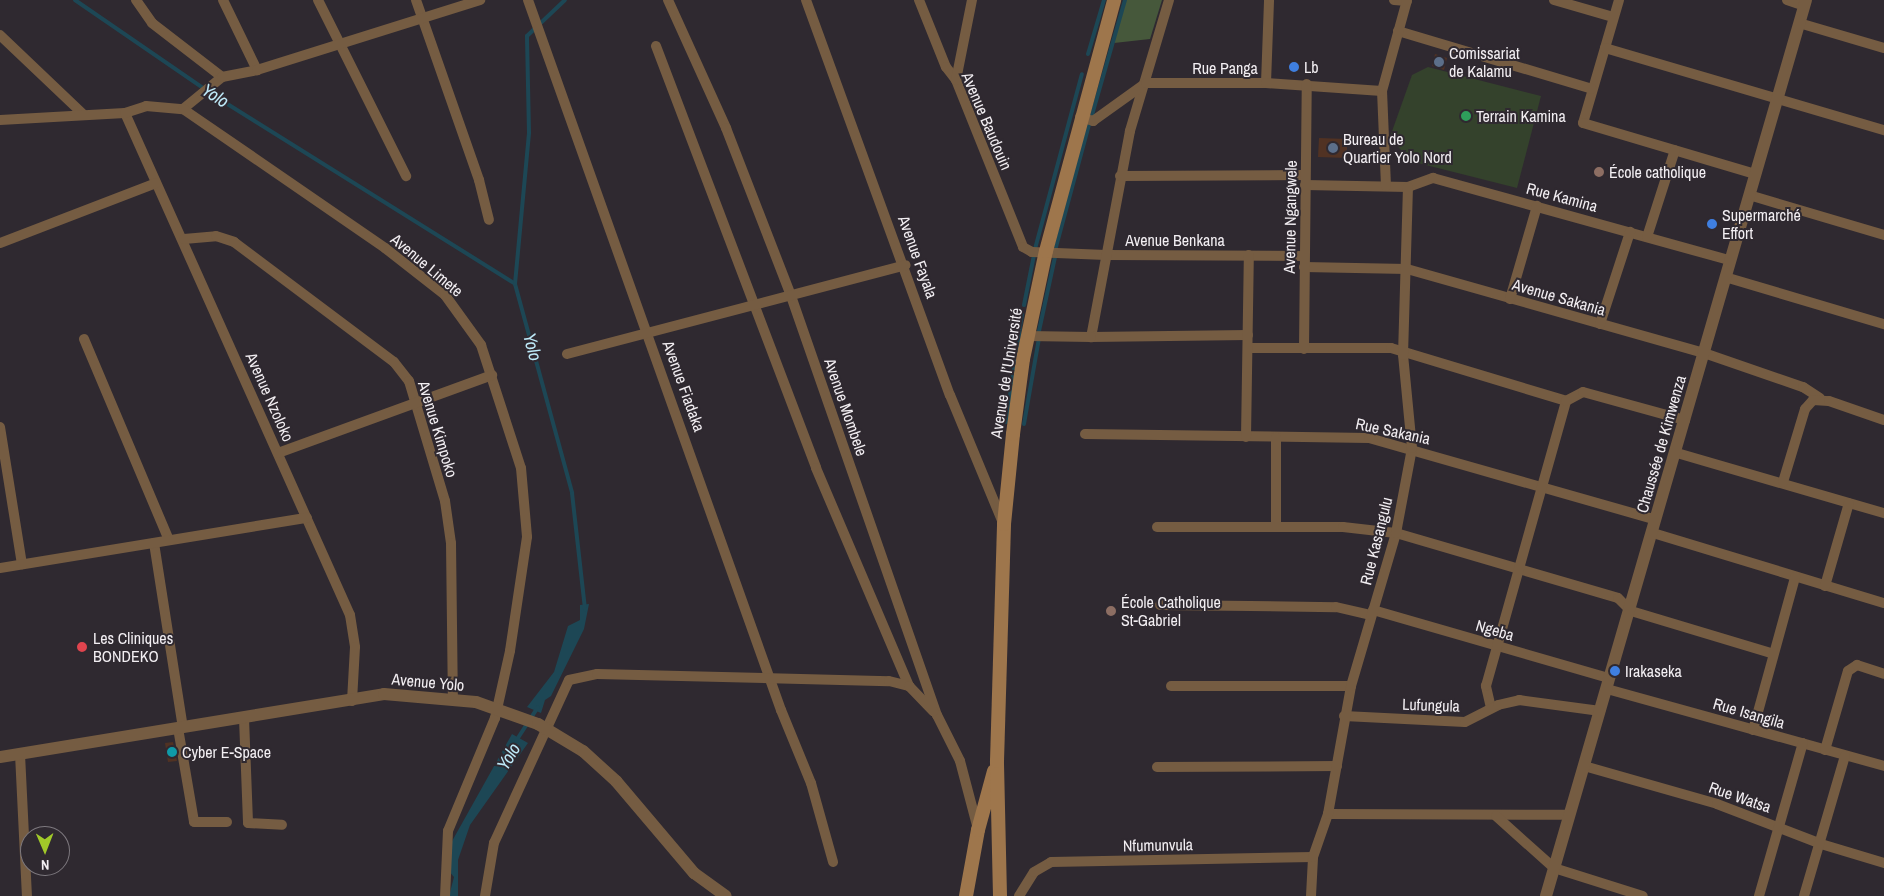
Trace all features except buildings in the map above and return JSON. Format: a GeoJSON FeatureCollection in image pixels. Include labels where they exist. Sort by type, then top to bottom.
{"type":"FeatureCollection","features":[{"type":"Feature","properties":{"kind":"main road","name":"Avenue de l’Université"},"geometry":{"type":"LineString","coordinates":[[1000,896],[997,761],[1004,524],[1028,336],[1046,251],[1080,117],[1114,0]]}},
{"type":"Feature","properties":{"kind":"main road","name":"Avenue de l’Université"},"geometry":{"type":"LineString","coordinates":[[966,896],[978,830],[997,761]]}},
{"type":"Feature","properties":{"kind":"street"},"geometry":{"type":"LineString","coordinates":[[136,0],[152,23],[222,77]]}},
{"type":"Feature","properties":{"kind":"street"},"geometry":{"type":"LineString","coordinates":[[223,0],[257,70]]}},
{"type":"Feature","properties":{"kind":"street"},"geometry":{"type":"LineString","coordinates":[[318,0],[338,44],[406,176]]}},
{"type":"Feature","properties":{"kind":"street"},"geometry":{"type":"LineString","coordinates":[[416,0],[479,180],[489,220]]}},
{"type":"Feature","properties":{"kind":"street"},"geometry":{"type":"LineString","coordinates":[[183,109],[198,98],[211,84],[222,77],[257,70],[480,0]]}},
{"type":"Feature","properties":{"kind":"street","name":"Avenue Fiadaka"},"geometry":{"type":"LineString","coordinates":[[528,0],[649,333],[771,680],[811,783],[833,862]]}},
{"type":"Feature","properties":{"kind":"street","name":"Avenue Mombele"},"geometry":{"type":"LineString","coordinates":[[668,0],[726,128],[791,296],[937,715],[960,762],[978,830]]}},
{"type":"Feature","properties":{"kind":"street","name":"Avenue Fayala"},"geometry":{"type":"LineString","coordinates":[[806,0],[906,265],[950,394],[1004,524]]}},
{"type":"Feature","properties":{"kind":"street","name":"Avenue Baudouin"},"geometry":{"type":"LineString","coordinates":[[919,0],[946,67],[956,80],[1023,247],[1032,252],[1046,251]]}},
{"type":"Feature","properties":{"kind":"street"},"geometry":{"type":"LineString","coordinates":[[956,80],[972,0]]}},
{"type":"Feature","properties":{"kind":"street"},"geometry":{"type":"LineString","coordinates":[[1091,337],[1120,176],[1169,0]]}},
{"type":"Feature","properties":{"kind":"street"},"geometry":{"type":"LineString","coordinates":[[1266,83],[1268,0]]}},
{"type":"Feature","properties":{"kind":"street"},"geometry":{"type":"LineString","coordinates":[[1386,186],[1382,91],[1407,0],[1394,0]]}},
{"type":"Feature","properties":{"kind":"street"},"geometry":{"type":"LineString","coordinates":[[1554,0],[1613,17]]}},
{"type":"Feature","properties":{"kind":"street"},"geometry":{"type":"LineString","coordinates":[[1618,0],[1582,123],[1755,174]]}},
{"type":"Feature","properties":{"kind":"street"},"geometry":{"type":"LineString","coordinates":[[1787,0],[1805,3]]}},
{"type":"Feature","properties":{"kind":"street","name":"Chaussée de Kimwenza"},"geometry":{"type":"LineString","coordinates":[[1546,896],[1677,454],[1729,260],[1805,3]]}},
{"type":"Feature","properties":{"kind":"street"},"geometry":{"type":"LineString","coordinates":[[1799,23],[1884,48]]}},
{"type":"Feature","properties":{"kind":"street"},"geometry":{"type":"LineString","coordinates":[[1398,31],[1592,89]]}},
{"type":"Feature","properties":{"kind":"street"},"geometry":{"type":"LineString","coordinates":[[0,35],[84,115]]}},
{"type":"Feature","properties":{"kind":"street"},"geometry":{"type":"LineString","coordinates":[[656,46],[816,468],[909,686],[937,715]]}},
{"type":"Feature","properties":{"kind":"street"},"geometry":{"type":"LineString","coordinates":[[1605,48],[1884,130]]}},
{"type":"Feature","properties":{"kind":"street"},"geometry":{"type":"LineString","coordinates":[[1080,117],[1093,121],[1146,83]]}},
{"type":"Feature","properties":{"kind":"street","name":"Rue Panga"},"geometry":{"type":"LineString","coordinates":[[1146,83],[1307,84],[1382,91]]}},
{"type":"Feature","properties":{"kind":"street","name":"Avenue Ngangwele"},"geometry":{"type":"LineString","coordinates":[[1304,349],[1304,186],[1307,84]]}},
{"type":"Feature","properties":{"kind":"street","name":"Avenue Limete"},"geometry":{"type":"LineString","coordinates":[[0,120],[125,113],[146,106],[183,109],[385,248],[445,295],[480,345],[492,375],[521,468],[527,537],[520,597],[497,708],[476,769],[448,831],[445,896]]}},
{"type":"Feature","properties":{"kind":"street","name":"Avenue Nzoloko"},"geometry":{"type":"LineString","coordinates":[[125,113],[156,184],[184,239],[350,615],[355,647],[352,701]]}},
{"type":"Feature","properties":{"kind":"street"},"geometry":{"type":"LineString","coordinates":[[1648,237],[1675,150]]}},
{"type":"Feature","properties":{"kind":"street"},"geometry":{"type":"LineString","coordinates":[[1120,176],[1305,175]]}},
{"type":"Feature","properties":{"kind":"street","name":"Rue Kamina"},"geometry":{"type":"LineString","coordinates":[[1304,186],[1408,187],[1433,178],[1729,260]]}},
{"type":"Feature","properties":{"kind":"street"},"geometry":{"type":"LineString","coordinates":[[0,243],[156,184]]}},
{"type":"Feature","properties":{"kind":"street","name":"Rue Kasangulu"},"geometry":{"type":"LineString","coordinates":[[1311,896],[1313,858],[1328,814],[1344,716],[1396,533],[1412,448],[1404,354],[1408,187]]}},
{"type":"Feature","properties":{"kind":"street"},"geometry":{"type":"LineString","coordinates":[[1749,195],[1884,235]]}},
{"type":"Feature","properties":{"kind":"street"},"geometry":{"type":"LineString","coordinates":[[1510,299],[1536,206]]}},
{"type":"Feature","properties":{"kind":"street"},"geometry":{"type":"LineString","coordinates":[[1600,324],[1630,232]]}},
{"type":"Feature","properties":{"kind":"street","name":"Avenue Kimpoko"},"geometry":{"type":"LineString","coordinates":[[184,239],[216,236],[234,242],[394,362],[409,381],[445,501],[451,543],[453,700]]}},
{"type":"Feature","properties":{"kind":"street","name":"Avenue Benkana"},"geometry":{"type":"LineString","coordinates":[[1046,251],[1106,255],[1304,256]]}},
{"type":"Feature","properties":{"kind":"street"},"geometry":{"type":"LineString","coordinates":[[1246,437],[1250,255]]}},
{"type":"Feature","properties":{"kind":"street"},"geometry":{"type":"LineString","coordinates":[[567,354],[906,265]]}},
{"type":"Feature","properties":{"kind":"street","name":"Avenue Sakania"},"geometry":{"type":"LineString","coordinates":[[1304,267],[1406,269],[1704,353],[1803,386],[1820,398],[1884,420]]}},
{"type":"Feature","properties":{"kind":"street"},"geometry":{"type":"LineString","coordinates":[[1725,277],[1884,324]]}},
{"type":"Feature","properties":{"kind":"street"},"geometry":{"type":"LineString","coordinates":[[1028,336],[1248,335]]}},
{"type":"Feature","properties":{"kind":"street"},"geometry":{"type":"LineString","coordinates":[[84,339],[168,540]]}},
{"type":"Feature","properties":{"kind":"street"},"geometry":{"type":"LineString","coordinates":[[1248,348],[1391,348],[1404,354],[1566,402]]}},
{"type":"Feature","properties":{"kind":"street"},"geometry":{"type":"LineString","coordinates":[[278,453],[415,401],[492,375]]}},
{"type":"Feature","properties":{"kind":"street"},"geometry":{"type":"LineString","coordinates":[[1491,708],[1486,686],[1516,570],[1566,402],[1583,392],[1685,420]]}},
{"type":"Feature","properties":{"kind":"street"},"geometry":{"type":"LineString","coordinates":[[1782,482],[1805,408],[1820,398]]}},
{"type":"Feature","properties":{"kind":"street"},"geometry":{"type":"LineString","coordinates":[[0,427],[22,564]]}},
{"type":"Feature","properties":{"kind":"street","name":"Rue Sakania"},"geometry":{"type":"LineString","coordinates":[[1085,434],[1357,437],[1412,448],[1540,489],[1656,520]]}},
{"type":"Feature","properties":{"kind":"street"},"geometry":{"type":"LineString","coordinates":[[1276,437],[1276,526]]}},
{"type":"Feature","properties":{"kind":"street"},"geometry":{"type":"LineString","coordinates":[[1677,454],[1782,482],[1884,513]]}},
{"type":"Feature","properties":{"kind":"street"},"geometry":{"type":"LineString","coordinates":[[1825,586],[1849,503]]}},
{"type":"Feature","properties":{"kind":"street"},"geometry":{"type":"LineString","coordinates":[[0,568],[307,518]]}},
{"type":"Feature","properties":{"kind":"street"},"geometry":{"type":"LineString","coordinates":[[1157,527],[1276,526],[1396,533],[1516,570],[1618,598],[1631,611],[1771,654]]}},
{"type":"Feature","properties":{"kind":"street"},"geometry":{"type":"LineString","coordinates":[[1653,533],[1884,603]]}},
{"type":"Feature","properties":{"kind":"street"},"geometry":{"type":"LineString","coordinates":[[154,543],[194,822],[227,822]]}},
{"type":"Feature","properties":{"kind":"street"},"geometry":{"type":"LineString","coordinates":[[1753,730],[1771,654],[1796,577]]}},
{"type":"Feature","properties":{"kind":"street","name":"Ngeba"},"geometry":{"type":"LineString","coordinates":[[1160,605],[1336,607],[1372,612],[1497,646],[1608,683]]}},
{"type":"Feature","properties":{"kind":"street"},"geometry":{"type":"LineString","coordinates":[[1825,750],[1848,671],[1857,665],[1884,674]]}},
{"type":"Feature","properties":{"kind":"street"},"geometry":{"type":"LineString","coordinates":[[485,896],[494,843],[543,727],[562,689],[580,676],[771,680],[867,679],[909,686]]}},
{"type":"Feature","properties":{"kind":"street","name":"Rue Isangila"},"geometry":{"type":"LineString","coordinates":[[1608,683],[1753,730],[1884,766]]}},
{"type":"Feature","properties":{"kind":"street"},"geometry":{"type":"LineString","coordinates":[[1171,686],[1351,686]]}},
{"type":"Feature","properties":{"kind":"street","name":"Avenue Yolo"},"geometry":{"type":"LineString","coordinates":[[0,757],[352,701],[384,694],[453,700],[497,708],[523,717],[543,727],[583,751],[616,781],[694,873],[726,896]]}},
{"type":"Feature","properties":{"kind":"street","name":"Lufungula"},"geometry":{"type":"LineString","coordinates":[[1344,716],[1465,722],[1491,708],[1529,701],[1600,711]]}},
{"type":"Feature","properties":{"kind":"street"},"geometry":{"type":"LineString","coordinates":[[244,718],[248,823],[282,825]]}},
{"type":"Feature","properties":{"kind":"street"},"geometry":{"type":"LineString","coordinates":[[1759,896],[1803,743]]}},
{"type":"Feature","properties":{"kind":"street"},"geometry":{"type":"LineString","coordinates":[[20,754],[27,896]]}},
{"type":"Feature","properties":{"kind":"street"},"geometry":{"type":"LineString","coordinates":[[1804,896],[1821,844],[1845,756]]}},
{"type":"Feature","properties":{"kind":"street"},"geometry":{"type":"LineString","coordinates":[[1157,767],[1337,766]]}},
{"type":"Feature","properties":{"kind":"street","name":"Rue Watsa"},"geometry":{"type":"LineString","coordinates":[[1584,766],[1717,804],[1779,826],[1821,844],[1884,863]]}},
{"type":"Feature","properties":{"kind":"street"},"geometry":{"type":"LineString","coordinates":[[1328,814],[1569,815]]}},
{"type":"Feature","properties":{"kind":"street"},"geometry":{"type":"LineString","coordinates":[[1496,816],[1554,868],[1643,896]]}},
{"type":"Feature","properties":{"kind":"street","name":"Nfumunvula"},"geometry":{"type":"LineString","coordinates":[[1019,896],[1034,872],[1051,862],[1313,858]]}},
{"type":"Feature","properties":{"kind":"green space"},"geometry":{"type":"Polygon","coordinates":[[[1126,0],[1162,0],[1150,39],[1114,43],[1126,0]]]}},
{"type":"Feature","properties":{"kind":"green space","name":"Terrain Kamina"},"geometry":{"type":"Polygon","coordinates":[[[1428,67],[1541,96],[1517,188],[1410,161],[1390,137],[1412,75],[1428,67]]]}},
{"type":"Feature","properties":{"kind":"water"},"geometry":{"type":"Polygon","coordinates":[[[589,604],[584,629],[551,696],[545,700],[541,713],[527,707],[554,672],[568,626],[580,620],[580,605],[589,604]]]}},
{"type":"Feature","properties":{"kind":"water"},"geometry":{"type":"Polygon","coordinates":[[[512,734],[528,743],[470,825],[458,860],[458,896],[449,896],[454,877],[447,869],[451,843],[512,734]]]}},
{"type":"Feature","properties":{"kind":"waterway","name":"Yolo"},"geometry":{"type":"LineString","coordinates":[[75,0],[213,95],[515,284],[572,493],[585,609]]}},
{"type":"Feature","properties":{"kind":"waterway"},"geometry":{"type":"LineString","coordinates":[[515,284],[529,133],[527,36],[565,0]]}},
{"type":"Feature","properties":{"kind":"waterway"},"geometry":{"type":"LineString","coordinates":[[1088,54],[1104,0]]}},
{"type":"Feature","properties":{"kind":"waterway"},"geometry":{"type":"LineString","coordinates":[[1092,115],[1125,0]]}},
{"type":"Feature","properties":{"kind":"waterway"},"geometry":{"type":"LineString","coordinates":[[1035,249],[1082,74]]}},
{"type":"Feature","properties":{"kind":"waterway"},"geometry":{"type":"LineString","coordinates":[[1056,247],[1089,125]]}},
{"type":"Feature","properties":{"kind":"waterway"},"geometry":{"type":"LineString","coordinates":[[1024,305],[1034,255]]}},
{"type":"Feature","properties":{"kind":"waterway"},"geometry":{"type":"LineString","coordinates":[[1039,331],[1055,257]]}},
{"type":"Feature","properties":{"kind":"waterway"},"geometry":{"type":"LineString","coordinates":[[1006,422],[1022,314]]}},
{"type":"Feature","properties":{"kind":"waterway"},"geometry":{"type":"LineString","coordinates":[[1024,424],[1039,338]]}},
{"type":"Feature","properties":{"kind":"waterway","name":"Yolo"},"geometry":{"type":"LineString","coordinates":[[516,741],[538,707]]}},
{"type":"Feature","properties":{"kind":"place","name":"Comissariat de Kalamu"},"geometry":{"type":"Point","coordinates":[1439,62]}},
{"type":"Feature","properties":{"kind":"place","name":"Lb"},"geometry":{"type":"Point","coordinates":[1294,67]}},
{"type":"Feature","properties":{"kind":"place","name":"Terrain Kamina"},"geometry":{"type":"Point","coordinates":[1466,116]}},
{"type":"Feature","properties":{"kind":"place","name":"Bureau de Quartier Yolo Nord"},"geometry":{"type":"Point","coordinates":[1333,148]}},
{"type":"Feature","properties":{"kind":"place","name":"École catholique"},"geometry":{"type":"Point","coordinates":[1599,172]}},
{"type":"Feature","properties":{"kind":"place","name":"Supermarché Effort"},"geometry":{"type":"Point","coordinates":[1712,224]}},
{"type":"Feature","properties":{"kind":"place","name":"École Catholique St-Gabriel"},"geometry":{"type":"Point","coordinates":[1111,611]}},
{"type":"Feature","properties":{"kind":"place","name":"Les Cliniques BONDEKO"},"geometry":{"type":"Point","coordinates":[82,647]}},
{"type":"Feature","properties":{"kind":"place","name":"Irakaseka"},"geometry":{"type":"Point","coordinates":[1615,671]}},
{"type":"Feature","properties":{"kind":"place","name":"Cyber E-Space"},"geometry":{"type":"Point","coordinates":[172,752]}}]}
